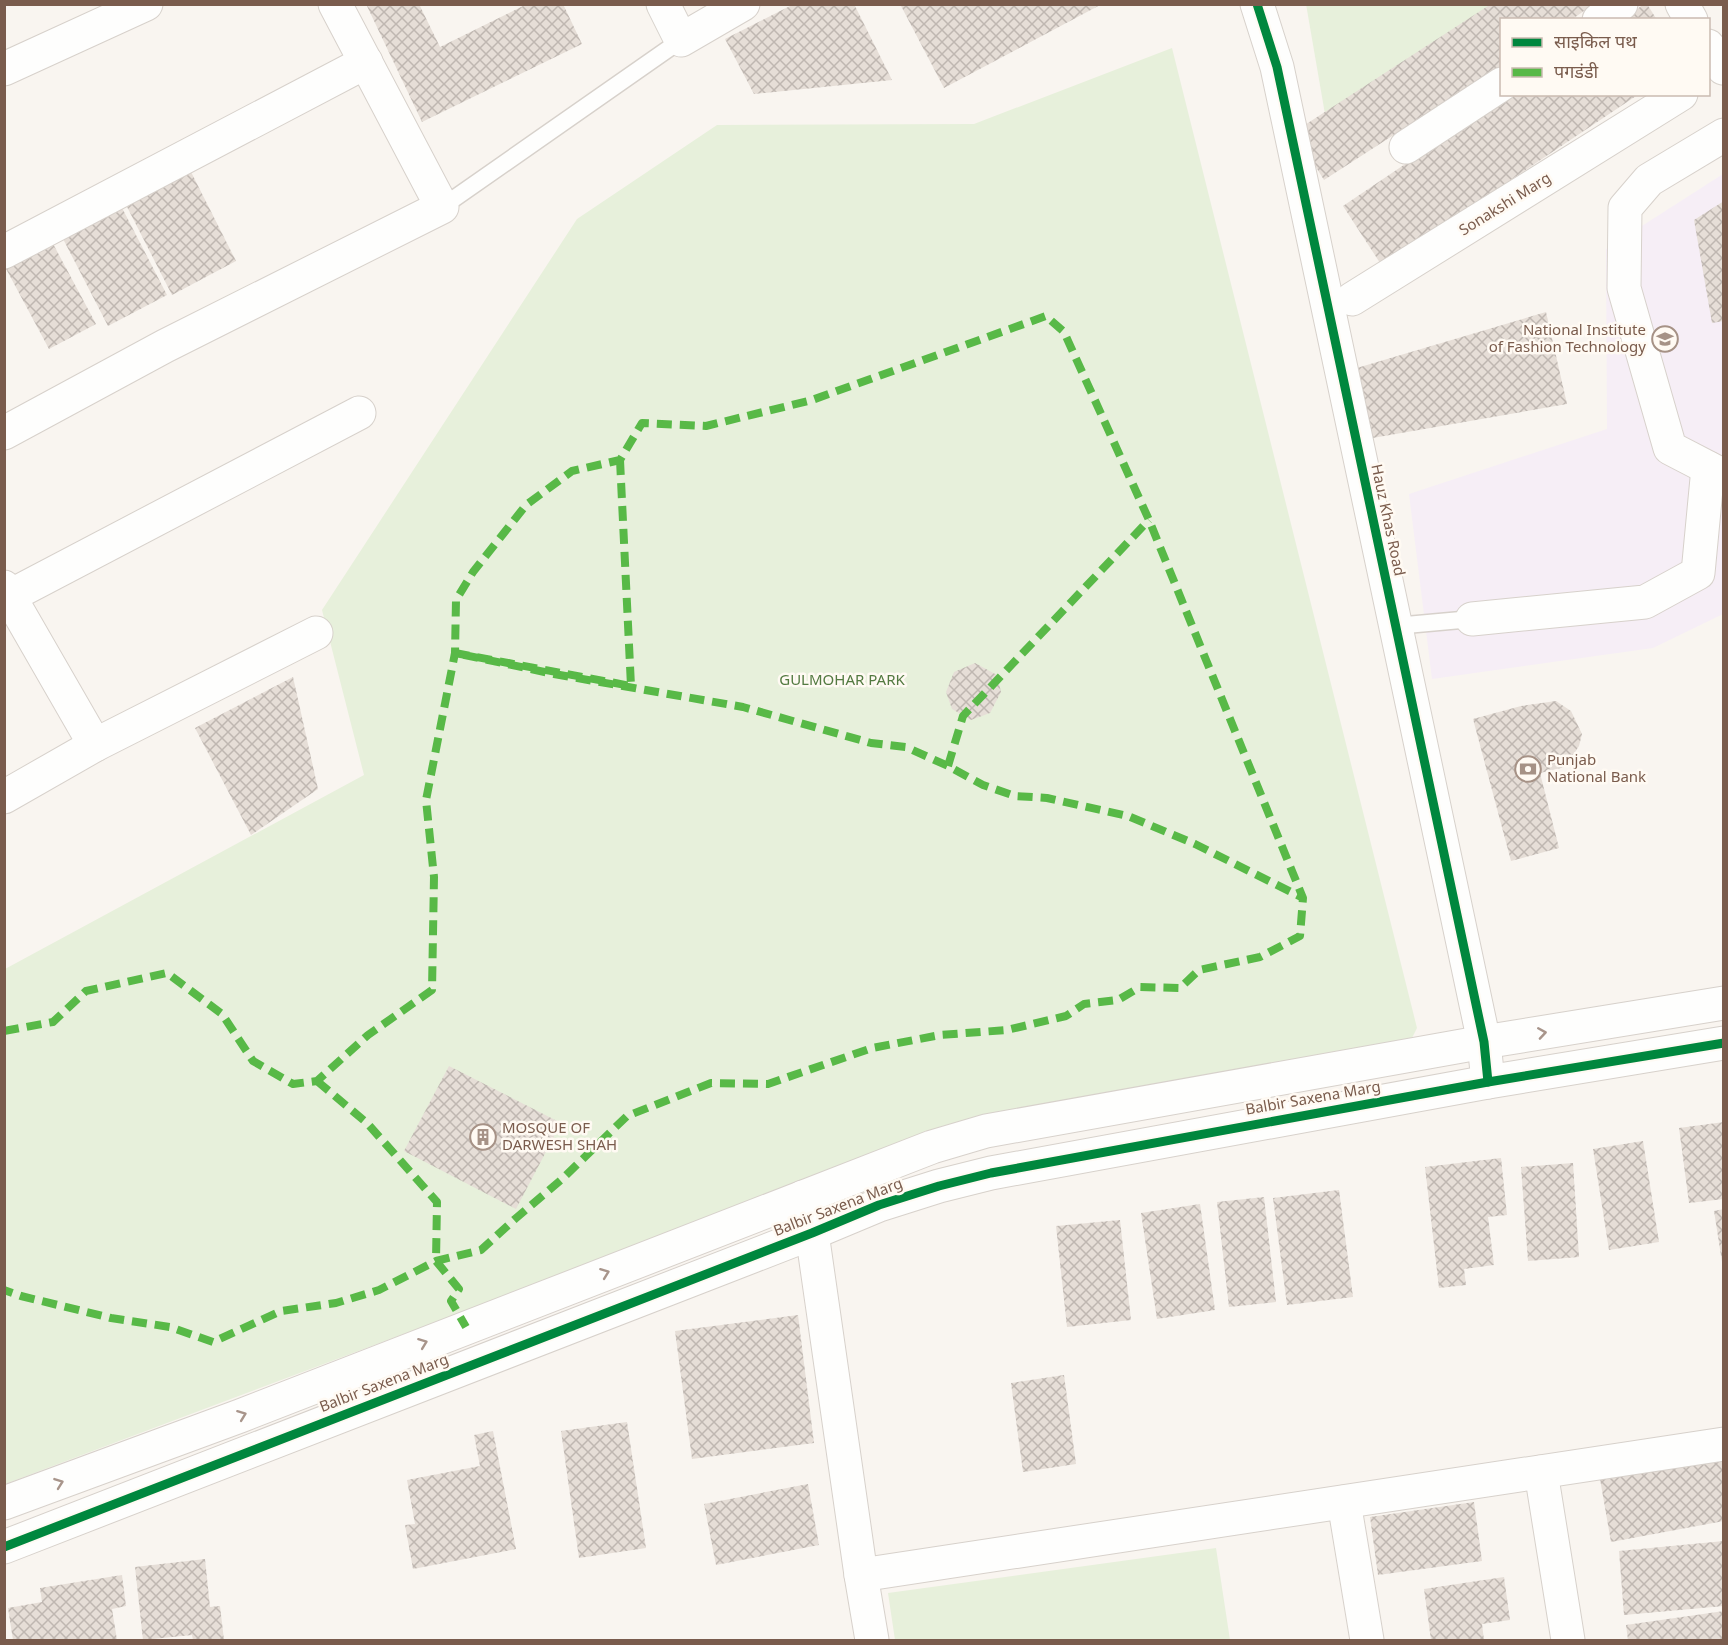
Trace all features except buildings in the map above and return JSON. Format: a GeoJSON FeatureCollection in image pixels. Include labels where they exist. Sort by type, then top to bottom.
{"type":"FeatureCollection","features":[{"type":"Feature","properties":{"kind":"street"},"geometry":{"type":"LineString","coordinates":[[4,69],[146,4]]}},
{"type":"Feature","properties":{"kind":"street"},"geometry":{"type":"LineString","coordinates":[[4,433],[165,346],[442,207],[335,4]]}},
{"type":"Feature","properties":{"kind":"street"},"geometry":{"type":"LineString","coordinates":[[663,4],[681,40],[743,4]]}},
{"type":"Feature","properties":{"kind":"street","name":"Hauz Khas Road"},"geometry":{"type":"LineString","coordinates":[[1257,4],[1277,67],[1341,307],[1395,626],[1484,1042],[1488,1082]]}},
{"type":"Feature","properties":{"kind":"street"},"geometry":{"type":"LineString","coordinates":[[1602,18],[1622,4]]}},
{"type":"Feature","properties":{"kind":"street"},"geometry":{"type":"LineString","coordinates":[[1682,4],[1690,18]]}},
{"type":"Feature","properties":{"kind":"street"},"geometry":{"type":"LineString","coordinates":[[1710,49],[1723,68],[1710,76]]}},
{"type":"Feature","properties":{"kind":"street"},"geometry":{"type":"LineString","coordinates":[[4,252],[366,62]]}},
{"type":"Feature","properties":{"kind":"street"},"geometry":{"type":"LineString","coordinates":[[1406,147],[1500,85]]}},
{"type":"Feature","properties":{"kind":"street","name":"Sonakshi Marg"},"geometry":{"type":"LineString","coordinates":[[1341,307],[1678,96]]}},
{"type":"Feature","properties":{"kind":"street"},"geometry":{"type":"LineString","coordinates":[[1472,619],[1645,602],[1698,573],[1716,472],[1670,448],[1624,288],[1625,208],[1649,180],[1724,135]]}},
{"type":"Feature","properties":{"kind":"street"},"geometry":{"type":"LineString","coordinates":[[95,745],[7,591],[359,413]]}},
{"type":"Feature","properties":{"kind":"street"},"geometry":{"type":"LineString","coordinates":[[4,796],[95,745],[316,633]]}},
{"type":"Feature","properties":{"kind":"street","name":"Balbir Saxena Marg"},"geometry":{"type":"LineString","coordinates":[[4,1503],[240,1416],[932,1147],[986,1131],[1484,1042],[1724,1003]]}},
{"type":"Feature","properties":{"kind":"street","name":"Balbir Saxena Marg"},"geometry":{"type":"LineString","coordinates":[[4,1547],[879,1206],[939,1186],[991,1173],[1488,1082],[1724,1043]]}},
{"type":"Feature","properties":{"kind":"street"},"geometry":{"type":"LineString","coordinates":[[803,1197],[812,1233],[872,1641]]}},
{"type":"Feature","properties":{"kind":"street"},"geometry":{"type":"LineString","coordinates":[[861,1575],[1724,1444]]}},
{"type":"Feature","properties":{"kind":"street"},"geometry":{"type":"LineString","coordinates":[[1541,1472],[1568,1641]]}},
{"type":"Feature","properties":{"kind":"street"},"geometry":{"type":"LineString","coordinates":[[1344,1502],[1367,1641]]}},
{"type":"Feature","properties":{"kind":"lane"},"geometry":{"type":"LineString","coordinates":[[442,207],[681,40]]}},
{"type":"Feature","properties":{"kind":"lane"},"geometry":{"type":"LineString","coordinates":[[1395,626],[1472,619]]}},
{"type":"Feature","properties":{"kind":"shaded area","name":"National Institute of Fashion Technology"},"geometry":{"type":"Polygon","coordinates":[[[1723,174],[1723,614],[1653,648],[1432,679],[1409,494],[1607,429],[1606,249],[1723,174]]]}},
{"type":"Feature","properties":{"kind":"green space"},"geometry":{"type":"Polygon","coordinates":[[[1306,4],[1502,5],[1326,120],[1306,4]]]}},
{"type":"Feature","properties":{"kind":"green space","name":"GULMOHAR PARK"},"geometry":{"type":"Polygon","coordinates":[[[1172,48],[1417,1028],[1406,1050],[874,1157],[5,1484],[5,969],[364,775],[322,610],[577,219],[717,125],[974,124],[1172,48]]]}},
{"type":"Feature","properties":{"kind":"green space"},"geometry":{"type":"Polygon","coordinates":[[[1216,1548],[1230,1640],[895,1640],[888,1593],[1216,1548]]]}},
{"type":"Feature","properties":{"kind":"marked path"},"geometry":{"type":"LineString","coordinates":[[4,1031],[53,1022],[86,991],[167,973],[222,1014],[253,1061],[293,1084],[317,1081],[368,1035],[432,990],[434,877],[426,800],[455,653],[456,600],[473,572],[526,505],[572,471],[620,460],[642,423],[706,426],[812,400],[1046,316],[1064,332],[1149,520],[1303,898],[1300,936],[1260,957],[1199,970],[1180,988],[1140,987],[1118,1000],[1084,1004],[1066,1016],[1007,1030],[940,1035],[872,1048],[768,1084],[711,1083],[627,1116],[561,1180],[481,1250],[436,1261],[379,1290],[336,1303],[281,1311],[213,1342],[170,1327],[111,1318],[4,1290]]}},
{"type":"Feature","properties":{"kind":"marked path"},"geometry":{"type":"LineString","coordinates":[[620,460],[631,686],[455,653],[554,674],[743,707],[871,743],[906,747],[983,785],[1015,796],[1047,798],[1128,816],[1195,844],[1303,898]]}},
{"type":"Feature","properties":{"kind":"marked path"},"geometry":{"type":"LineString","coordinates":[[948,766],[963,716],[1149,520]]}},
{"type":"Feature","properties":{"kind":"marked path"},"geometry":{"type":"LineString","coordinates":[[317,1081],[367,1123],[437,1202],[436,1261],[459,1289],[451,1301],[466,1327]]}},
{"type":"Feature","properties":{"kind":"cycle path"},"geometry":{"type":"LineString","coordinates":[[1257,4],[1277,67],[1484,1042],[1488,1082]]}},
{"type":"Feature","properties":{"kind":"cycle path"},"geometry":{"type":"LineString","coordinates":[[4,1547],[879,1205],[939,1186],[991,1173],[1488,1082],[1724,1043]]}},
{"type":"Feature","properties":{"kind":"place","name":"National Institute of Fashion Technology"},"geometry":{"type":"Point","coordinates":[1665,339]}},
{"type":"Feature","properties":{"kind":"place","name":"Punjab National Bank"},"geometry":{"type":"Point","coordinates":[1528,769]}},
{"type":"Feature","properties":{"kind":"place","name":"MOSQUE OF DARWESH SHAH"},"geometry":{"type":"Point","coordinates":[483,1137]}}]}
